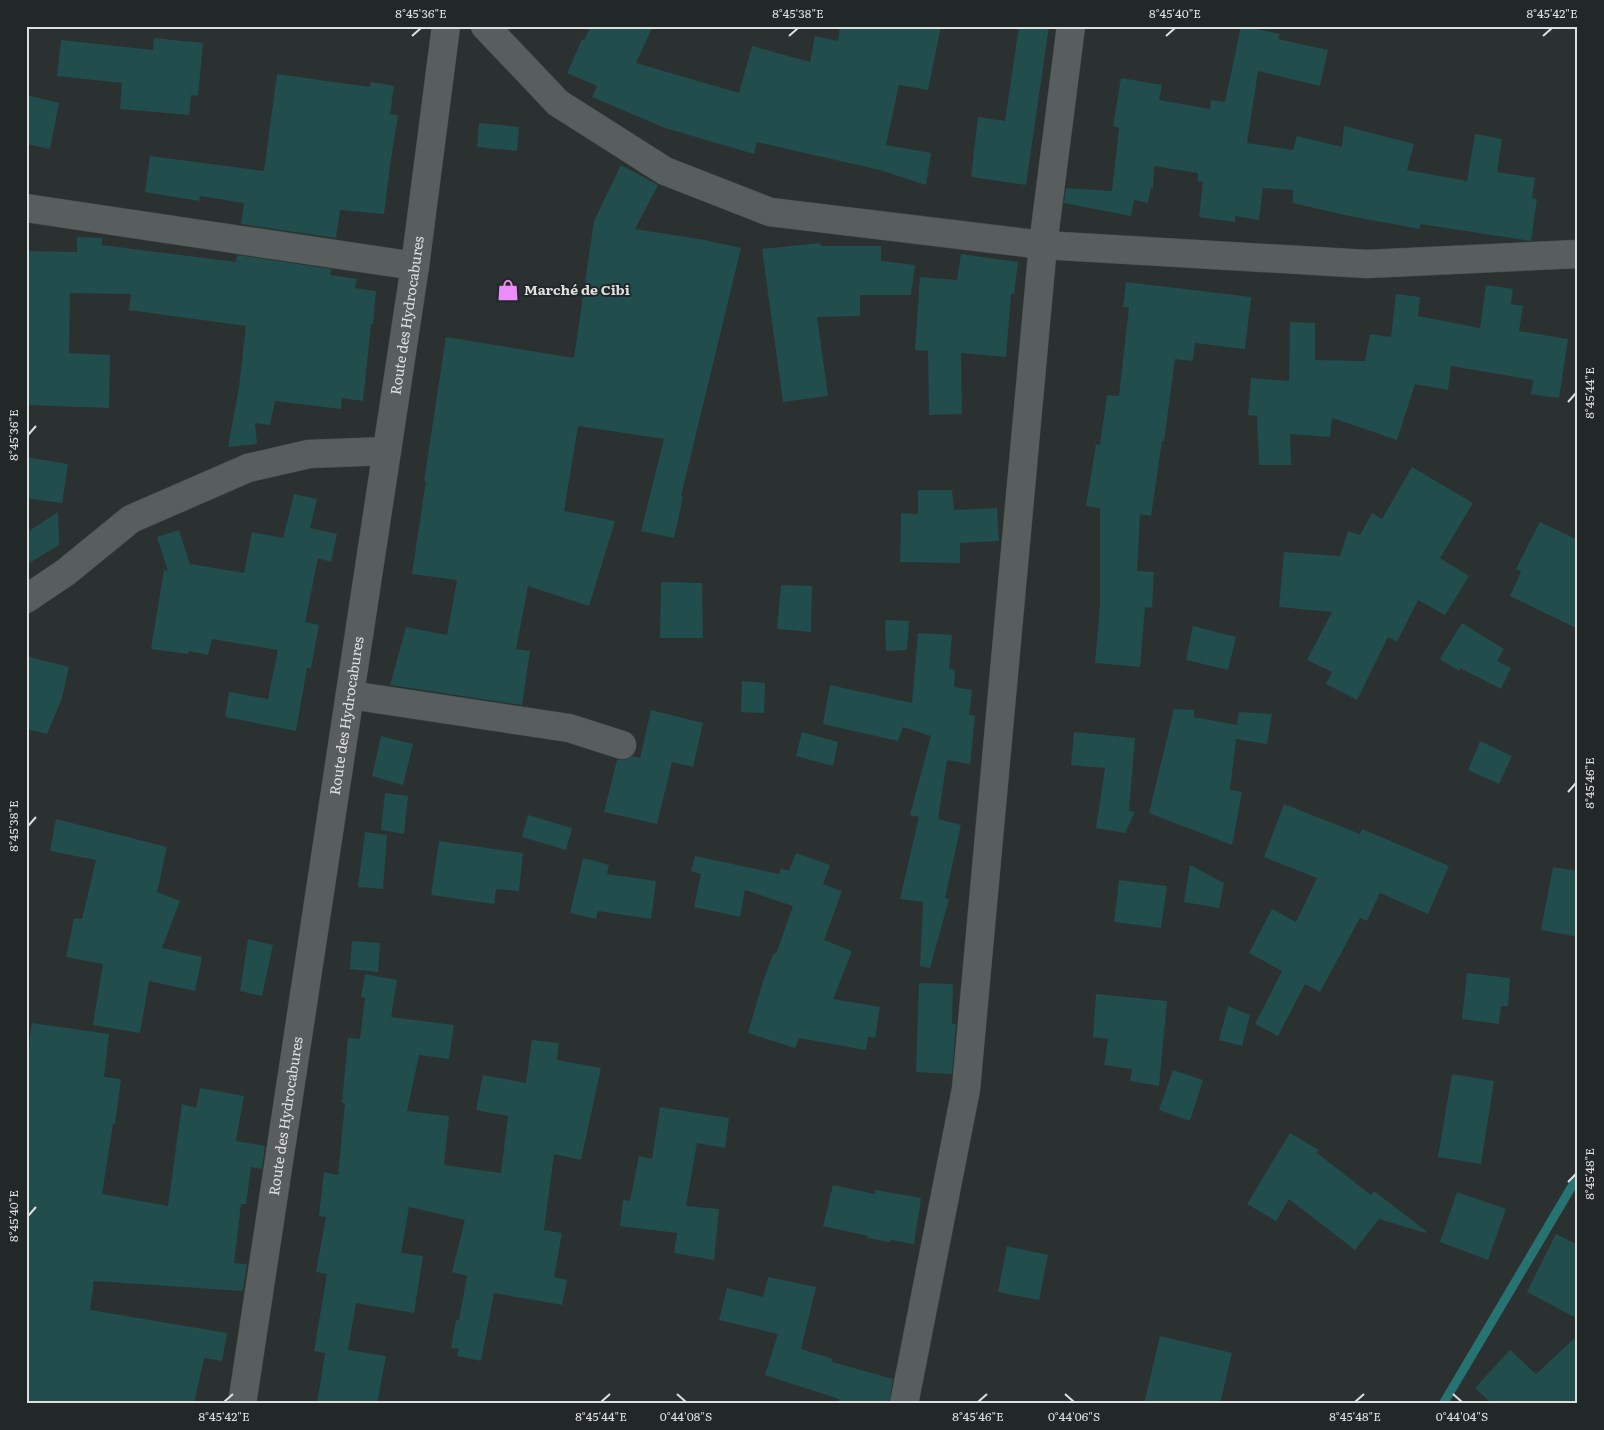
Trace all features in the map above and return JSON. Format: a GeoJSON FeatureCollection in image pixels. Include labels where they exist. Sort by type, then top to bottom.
{"type":"FeatureCollection","features":[{"type":"Feature","properties":{"kind":"street","name":"Route des Hydrocabures"},"geometry":{"type":"LineString","coordinates":[[242,1404],[415,266],[446,26]]}},
{"type":"Feature","properties":{"kind":"street"},"geometry":{"type":"LineString","coordinates":[[485,26],[558,103],[665,171],[770,212],[1043,245],[1367,264],[1578,254]]}},
{"type":"Feature","properties":{"kind":"street"},"geometry":{"type":"LineString","coordinates":[[904,1404],[966,1090],[1043,245],[1071,26]]}},
{"type":"Feature","properties":{"kind":"street"},"geometry":{"type":"LineString","coordinates":[[26,208],[415,266]]}},
{"type":"Feature","properties":{"kind":"street"},"geometry":{"type":"LineString","coordinates":[[26,598],[66,572],[131,519],[248,468],[309,454],[387,451]]}},
{"type":"Feature","properties":{"kind":"street"},"geometry":{"type":"LineString","coordinates":[[350,695],[569,728],[622,745]]}},
{"type":"Feature","properties":{"kind":"building"},"geometry":{"type":"Polygon","coordinates":[[[591,26],[653,26],[636,63],[739,93],[752,46],[810,62],[815,36],[838,41],[840,26],[941,26],[928,90],[899,85],[886,145],[931,153],[926,185],[880,170],[757,142],[754,154],[665,128],[592,97],[597,86],[567,73],[582,39],[584,40],[591,26]]]}},
{"type":"Feature","properties":{"kind":"building"},"geometry":{"type":"Polygon","coordinates":[[[1019,26],[1049,26],[1026,185],[971,177],[978,117],[1005,121],[1019,26]]]}},
{"type":"Feature","properties":{"kind":"building"},"geometry":{"type":"Polygon","coordinates":[[[1241,26],[1280,34],[1278,39],[1328,50],[1320,86],[1258,71],[1247,143],[1293,150],[1297,136],[1342,147],[1344,126],[1414,144],[1407,170],[1467,181],[1475,134],[1502,139],[1497,172],[1535,178],[1532,198],[1537,199],[1531,241],[1420,224],[1420,229],[1349,216],[1293,203],[1293,190],[1263,188],[1259,220],[1235,216],[1235,222],[1199,217],[1203,182],[1198,181],[1198,173],[1154,166],[1153,188],[1151,188],[1148,203],[1134,200],[1131,216],[1064,203],[1066,188],[1112,191],[1119,128],[1113,126],[1121,78],[1162,85],[1159,100],[1210,109],[1211,100],[1225,102],[1241,26]]]}},
{"type":"Feature","properties":{"kind":"building"},"geometry":{"type":"Polygon","coordinates":[[[154,38],[203,43],[198,96],[191,95],[189,115],[120,109],[122,83],[57,76],[61,40],[153,50],[154,38]]]}},
{"type":"Feature","properties":{"kind":"building"},"geometry":{"type":"Polygon","coordinates":[[[277,74],[370,87],[371,82],[394,86],[390,114],[398,115],[384,214],[340,210],[336,238],[241,224],[244,203],[200,196],[199,201],[145,192],[150,156],[264,171],[277,74]]]}},
{"type":"Feature","properties":{"kind":"building"},"geometry":{"type":"Polygon","coordinates":[[[26,95],[59,103],[50,149],[26,144],[26,95]]]}},
{"type":"Feature","properties":{"kind":"building"},"geometry":{"type":"Polygon","coordinates":[[[479,123],[519,127],[517,151],[477,147],[479,123]]]}},
{"type":"Feature","properties":{"kind":"building"},"geometry":{"type":"Polygon","coordinates":[[[621,165],[658,185],[635,229],[705,240],[741,248],[681,496],[683,497],[674,538],[641,531],[664,439],[578,426],[564,511],[615,521],[589,606],[528,586],[516,649],[530,651],[522,705],[390,685],[406,627],[447,635],[457,580],[412,574],[446,337],[574,358],[594,221],[621,165]]]}},
{"type":"Feature","properties":{"kind":"building"},"geometry":{"type":"Polygon","coordinates":[[[77,237],[102,238],[102,245],[236,262],[237,255],[331,269],[330,275],[357,279],[355,288],[376,291],[363,401],[342,398],[341,409],[275,401],[270,425],[255,423],[257,444],[228,447],[239,387],[246,326],[129,310],[131,294],[70,293],[69,353],[110,355],[109,408],[26,405],[26,251],[77,252],[77,237]]]}},
{"type":"Feature","properties":{"kind":"building"},"geometry":{"type":"Polygon","coordinates":[[[820,243],[821,246],[881,246],[881,261],[915,265],[911,295],[860,295],[860,316],[817,317],[828,396],[783,402],[762,249],[820,243]]]}},
{"type":"Feature","properties":{"kind":"building"},"geometry":{"type":"Polygon","coordinates":[[[961,254],[1018,262],[1014,294],[1011,294],[1006,357],[961,353],[962,414],[929,415],[928,351],[915,350],[920,277],[957,280],[961,254]]]}},
{"type":"Feature","properties":{"kind":"building"},"geometry":{"type":"Polygon","coordinates":[[[1126,282],[1251,297],[1245,349],[1195,343],[1193,361],[1175,359],[1164,441],[1162,441],[1151,516],[1140,514],[1137,571],[1154,572],[1152,608],[1145,607],[1140,667],[1095,663],[1100,605],[1100,508],[1086,506],[1096,444],[1100,445],[1107,395],[1119,396],[1129,307],[1123,307],[1126,282]]]}},
{"type":"Feature","properties":{"kind":"building"},"geometry":{"type":"Polygon","coordinates":[[[1486,285],[1513,289],[1511,304],[1523,306],[1519,331],[1568,339],[1559,398],[1531,394],[1533,380],[1451,366],[1448,390],[1415,384],[1397,440],[1332,418],[1330,437],[1290,434],[1291,465],[1259,465],[1257,416],[1248,415],[1251,378],[1289,381],[1290,322],[1315,323],[1315,360],[1365,361],[1370,334],[1391,337],[1396,294],[1420,297],[1418,316],[1480,328],[1486,285]]]}},
{"type":"Feature","properties":{"kind":"building"},"geometry":{"type":"Polygon","coordinates":[[[26,457],[68,464],[62,503],[26,498],[26,457]]]}},
{"type":"Feature","properties":{"kind":"building"},"geometry":{"type":"Polygon","coordinates":[[[1412,467],[1473,503],[1440,558],[1469,576],[1445,615],[1418,600],[1397,642],[1388,637],[1357,700],[1326,684],[1332,672],[1307,660],[1332,612],[1279,607],[1284,552],[1340,556],[1348,531],[1360,535],[1372,513],[1382,519],[1412,467]]]}},
{"type":"Feature","properties":{"kind":"building"},"geometry":{"type":"Polygon","coordinates":[[[918,490],[952,490],[954,510],[997,508],[999,541],[960,543],[960,563],[900,562],[901,513],[918,514],[918,490]]]}},
{"type":"Feature","properties":{"kind":"building"},"geometry":{"type":"Polygon","coordinates":[[[294,494],[317,499],[310,528],[337,534],[331,562],[318,558],[305,622],[319,625],[311,668],[307,668],[296,731],[225,717],[229,692],[268,699],[278,650],[212,639],[208,655],[189,651],[188,654],[151,649],[164,570],[168,571],[157,537],[179,530],[190,564],[244,573],[252,532],[283,538],[294,494]]]}},
{"type":"Feature","properties":{"kind":"building"},"geometry":{"type":"Polygon","coordinates":[[[58,512],[59,545],[26,565],[26,533],[58,512]]]}},
{"type":"Feature","properties":{"kind":"building"},"geometry":{"type":"Polygon","coordinates":[[[1540,522],[1578,540],[1578,629],[1510,596],[1521,572],[1516,569],[1540,522]]]}},
{"type":"Feature","properties":{"kind":"building"},"geometry":{"type":"Polygon","coordinates":[[[661,582],[702,583],[703,638],[660,638],[661,582]]]}},
{"type":"Feature","properties":{"kind":"building"},"geometry":{"type":"Polygon","coordinates":[[[781,585],[812,586],[811,632],[777,629],[781,585]]]}},
{"type":"Feature","properties":{"kind":"building"},"geometry":{"type":"Polygon","coordinates":[[[885,620],[909,621],[907,650],[886,651],[885,620]]]}},
{"type":"Feature","properties":{"kind":"building"},"geometry":{"type":"Polygon","coordinates":[[[1462,623],[1504,649],[1497,661],[1511,668],[1501,689],[1460,668],[1459,671],[1440,659],[1462,623]]]}},
{"type":"Feature","properties":{"kind":"building"},"geometry":{"type":"Polygon","coordinates":[[[1193,626],[1236,637],[1228,670],[1186,660],[1193,626]]]}},
{"type":"Feature","properties":{"kind":"building"},"geometry":{"type":"Polygon","coordinates":[[[918,633],[952,635],[949,669],[955,670],[954,687],[972,690],[969,715],[975,716],[970,764],[947,760],[938,819],[961,825],[945,898],[949,899],[930,968],[920,966],[923,902],[900,899],[919,817],[910,815],[931,736],[903,727],[898,741],[823,724],[830,685],[912,703],[918,633]]]}},
{"type":"Feature","properties":{"kind":"building"},"geometry":{"type":"Polygon","coordinates":[[[26,656],[69,667],[62,698],[47,734],[26,729],[26,656]]]}},
{"type":"Feature","properties":{"kind":"building"},"geometry":{"type":"Polygon","coordinates":[[[742,681],[765,683],[764,713],[741,712],[742,681]]]}},
{"type":"Feature","properties":{"kind":"building"},"geometry":{"type":"Polygon","coordinates":[[[1174,709],[1194,710],[1194,717],[1237,725],[1239,712],[1272,714],[1267,744],[1236,739],[1230,790],[1242,792],[1232,845],[1149,813],[1174,709]]]}},
{"type":"Feature","properties":{"kind":"building"},"geometry":{"type":"Polygon","coordinates":[[[651,710],[703,723],[693,767],[672,762],[657,824],[604,812],[617,760],[625,760],[633,756],[640,758],[651,710]]]}},
{"type":"Feature","properties":{"kind":"building"},"geometry":{"type":"Polygon","coordinates":[[[802,732],[838,742],[833,766],[796,756],[802,732]]]}},
{"type":"Feature","properties":{"kind":"building"},"geometry":{"type":"Polygon","coordinates":[[[1074,732],[1135,738],[1129,811],[1135,812],[1125,833],[1096,828],[1105,768],[1071,765],[1074,732]]]}},
{"type":"Feature","properties":{"kind":"building"},"geometry":{"type":"Polygon","coordinates":[[[381,736],[413,744],[403,785],[372,776],[381,736]]]}},
{"type":"Feature","properties":{"kind":"building"},"geometry":{"type":"Polygon","coordinates":[[[1480,741],[1512,756],[1499,784],[1468,770],[1480,741]]]}},
{"type":"Feature","properties":{"kind":"building"},"geometry":{"type":"Polygon","coordinates":[[[385,793],[408,796],[404,834],[381,830],[385,793]]]}},
{"type":"Feature","properties":{"kind":"building"},"geometry":{"type":"Polygon","coordinates":[[[1284,804],[1360,834],[1362,829],[1449,866],[1428,914],[1380,893],[1367,921],[1360,918],[1320,992],[1305,984],[1278,1036],[1255,1024],[1282,971],[1249,953],[1272,909],[1296,922],[1317,878],[1264,857],[1284,804]]]}},
{"type":"Feature","properties":{"kind":"building"},"geometry":{"type":"Polygon","coordinates":[[[528,815],[572,828],[566,850],[522,837],[528,815]]]}},
{"type":"Feature","properties":{"kind":"building"},"geometry":{"type":"Polygon","coordinates":[[[56,819],[167,847],[157,892],[180,901],[162,948],[202,957],[195,991],[149,981],[140,1033],[93,1025],[103,964],[66,957],[74,918],[82,919],[96,860],[50,851],[56,819]]]}},
{"type":"Feature","properties":{"kind":"building"},"geometry":{"type":"Polygon","coordinates":[[[365,832],[387,835],[383,889],[358,887],[365,832]]]}},
{"type":"Feature","properties":{"kind":"building"},"geometry":{"type":"Polygon","coordinates":[[[439,841],[523,853],[519,891],[496,889],[494,904],[431,895],[439,841]]]}},
{"type":"Feature","properties":{"kind":"building"},"geometry":{"type":"Polygon","coordinates":[[[796,853],[830,865],[823,884],[842,891],[824,940],[852,951],[833,999],[880,1007],[875,1038],[868,1037],[866,1050],[799,1038],[795,1048],[748,1033],[764,978],[774,953],[776,954],[793,906],[745,890],[740,917],[694,907],[701,874],[691,871],[695,856],[779,874],[781,868],[789,871],[796,853]]]}},
{"type":"Feature","properties":{"kind":"building"},"geometry":{"type":"Polygon","coordinates":[[[583,858],[609,865],[607,874],[656,881],[651,919],[598,911],[596,919],[570,913],[583,858]]]}},
{"type":"Feature","properties":{"kind":"building"},"geometry":{"type":"Polygon","coordinates":[[[1190,865],[1224,883],[1219,908],[1184,902],[1190,865]]]}},
{"type":"Feature","properties":{"kind":"building"},"geometry":{"type":"Polygon","coordinates":[[[1553,867],[1578,871],[1578,937],[1541,930],[1553,867]]]}},
{"type":"Feature","properties":{"kind":"building"},"geometry":{"type":"Polygon","coordinates":[[[1119,880],[1167,886],[1161,928],[1114,922],[1119,880]]]}},
{"type":"Feature","properties":{"kind":"building"},"geometry":{"type":"Polygon","coordinates":[[[248,939],[273,945],[262,996],[240,991],[248,939]]]}},
{"type":"Feature","properties":{"kind":"building"},"geometry":{"type":"Polygon","coordinates":[[[352,941],[380,943],[378,972],[350,969],[352,941]]]}},
{"type":"Feature","properties":{"kind":"building"},"geometry":{"type":"Polygon","coordinates":[[[1467,973],[1510,978],[1508,1006],[1501,1006],[1499,1024],[1462,1019],[1467,973]]]}},
{"type":"Feature","properties":{"kind":"building"},"geometry":{"type":"Polygon","coordinates":[[[365,974],[397,980],[391,1017],[454,1025],[449,1059],[419,1055],[407,1111],[449,1116],[444,1165],[501,1173],[508,1116],[476,1110],[483,1075],[526,1083],[532,1040],[559,1043],[557,1060],[601,1068],[581,1160],[554,1154],[544,1230],[562,1233],[554,1277],[567,1280],[562,1305],[494,1293],[481,1361],[457,1356],[459,1349],[451,1348],[456,1320],[459,1320],[467,1276],[452,1272],[465,1220],[409,1207],[401,1253],[423,1256],[414,1313],[356,1303],[348,1350],[386,1356],[377,1404],[317,1404],[325,1353],[314,1351],[327,1274],[316,1272],[326,1217],[319,1216],[324,1172],[338,1175],[345,1103],[342,1103],[348,1038],[360,1039],[365,998],[361,997],[365,974]]]}},
{"type":"Feature","properties":{"kind":"building"},"geometry":{"type":"Polygon","coordinates":[[[919,983],[953,984],[952,1024],[956,1024],[952,1074],[916,1072],[919,983]]]}},
{"type":"Feature","properties":{"kind":"building"},"geometry":{"type":"Polygon","coordinates":[[[1096,994],[1167,1001],[1159,1086],[1130,1081],[1132,1069],[1104,1065],[1108,1039],[1093,1037],[1096,994]]]}},
{"type":"Feature","properties":{"kind":"building"},"geometry":{"type":"Polygon","coordinates":[[[1228,1006],[1250,1015],[1242,1046],[1219,1040],[1228,1006]]]}},
{"type":"Feature","properties":{"kind":"building"},"geometry":{"type":"Polygon","coordinates":[[[32,1023],[109,1034],[104,1077],[121,1079],[102,1194],[168,1206],[182,1104],[196,1108],[200,1088],[244,1096],[236,1141],[265,1146],[262,1169],[251,1167],[246,1204],[241,1204],[234,1263],[247,1264],[243,1291],[94,1281],[90,1310],[227,1333],[222,1361],[204,1358],[194,1404],[26,1404],[26,1068],[32,1023]]]}},
{"type":"Feature","properties":{"kind":"building"},"geometry":{"type":"Polygon","coordinates":[[[1173,1070],[1203,1080],[1190,1121],[1159,1110],[1173,1070]]]}},
{"type":"Feature","properties":{"kind":"building"},"geometry":{"type":"Polygon","coordinates":[[[1452,1074],[1494,1081],[1481,1164],[1438,1157],[1452,1074]]]}},
{"type":"Feature","properties":{"kind":"building"},"geometry":{"type":"Polygon","coordinates":[[[660,1107],[729,1118],[725,1148],[697,1143],[686,1206],[719,1209],[714,1260],[674,1253],[677,1233],[620,1226],[623,1200],[630,1201],[639,1156],[652,1159],[660,1107]]]}},
{"type":"Feature","properties":{"kind":"building"},"geometry":{"type":"Polygon","coordinates":[[[1290,1133],[1319,1150],[1317,1153],[1371,1195],[1374,1191],[1426,1231],[1426,1233],[1379,1219],[1355,1250],[1289,1199],[1276,1221],[1247,1204],[1290,1133]]]}},
{"type":"Feature","properties":{"kind":"building"},"geometry":{"type":"Polygon","coordinates":[[[833,1185],[875,1194],[875,1190],[921,1198],[914,1244],[867,1238],[868,1236],[823,1226],[833,1185]]]}},
{"type":"Feature","properties":{"kind":"building"},"geometry":{"type":"Polygon","coordinates":[[[1457,1192],[1506,1209],[1488,1260],[1440,1242],[1457,1192]]]}},
{"type":"Feature","properties":{"kind":"building"},"geometry":{"type":"Polygon","coordinates":[[[1556,1234],[1578,1245],[1578,1319],[1527,1292],[1556,1234]]]}},
{"type":"Feature","properties":{"kind":"building"},"geometry":{"type":"Polygon","coordinates":[[[1007,1246],[1048,1255],[1039,1300],[998,1292],[1007,1246]]]}},
{"type":"Feature","properties":{"kind":"building"},"geometry":{"type":"Polygon","coordinates":[[[768,1277],[816,1287],[801,1349],[833,1359],[832,1362],[893,1379],[889,1404],[838,1404],[839,1399],[765,1375],[778,1334],[719,1320],[727,1288],[763,1297],[768,1277]]]}},
{"type":"Feature","properties":{"kind":"building"},"geometry":{"type":"Polygon","coordinates":[[[1578,1335],[1578,1404],[1492,1404],[1475,1388],[1510,1350],[1536,1374],[1578,1335]]]}},
{"type":"Feature","properties":{"kind":"building"},"geometry":{"type":"Polygon","coordinates":[[[1160,1336],[1232,1353],[1220,1404],[1144,1404],[1160,1336]]]}},
{"type":"Feature","properties":{"kind":"waterway"},"geometry":{"type":"LineString","coordinates":[[1443,1404],[1578,1176]]}},
{"type":"Feature","properties":{"kind":"place","name":"Marché de Cibi"},"geometry":{"type":"Point","coordinates":[508,290]}}]}
